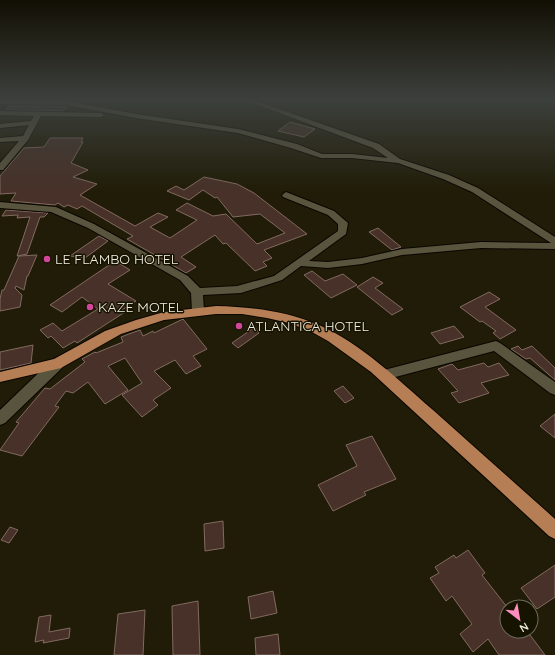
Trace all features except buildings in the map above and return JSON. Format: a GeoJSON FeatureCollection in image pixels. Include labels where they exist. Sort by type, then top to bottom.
{"type":"FeatureCollection","features":[{"type":"Feature","properties":{"kind":"main road"},"geometry":{"type":"LineString","coordinates":[[0,377],[58,364],[98,340],[118,330],[141,322],[198,311],[236,309],[290,319],[333,338],[356,353],[384,375],[555,530]]}},
{"type":"Feature","properties":{"kind":"street"},"geometry":{"type":"LineString","coordinates":[[0,168],[25,138],[28,131]]}},
{"type":"Feature","properties":{"kind":"street"},"geometry":{"type":"LineString","coordinates":[[235,131],[294,146],[321,156],[352,156],[399,161],[446,177],[475,190],[555,241]]}},
{"type":"Feature","properties":{"kind":"street"},"geometry":{"type":"LineString","coordinates":[[333,131],[376,146],[399,161]]}},
{"type":"Feature","properties":{"kind":"street"},"geometry":{"type":"LineString","coordinates":[[0,140],[25,138]]}},
{"type":"Feature","properties":{"kind":"street"},"geometry":{"type":"LineString","coordinates":[[196,292],[237,290],[278,278],[343,232],[343,223],[331,213],[286,196]]}},
{"type":"Feature","properties":{"kind":"street"},"geometry":{"type":"LineString","coordinates":[[0,205],[53,209],[91,226],[184,278],[196,292],[198,311]]}},
{"type":"Feature","properties":{"kind":"street"},"geometry":{"type":"LineString","coordinates":[[298,263],[328,265],[402,252],[481,245],[555,246]]}},
{"type":"Feature","properties":{"kind":"street"},"geometry":{"type":"LineString","coordinates":[[384,375],[496,346],[555,389]]}},
{"type":"Feature","properties":{"kind":"street"},"geometry":{"type":"LineString","coordinates":[[0,419],[58,364]]}},
{"type":"Feature","properties":{"kind":"place","name":"LE FLAMBO HOTEL"},"geometry":{"type":"Point","coordinates":[47,259]}},
{"type":"Feature","properties":{"kind":"place","name":"KAZE MOTEL"},"geometry":{"type":"Point","coordinates":[90,307]}},
{"type":"Feature","properties":{"kind":"place","name":"ATLANTICA HOTEL"},"geometry":{"type":"Point","coordinates":[239,326]}}]}
